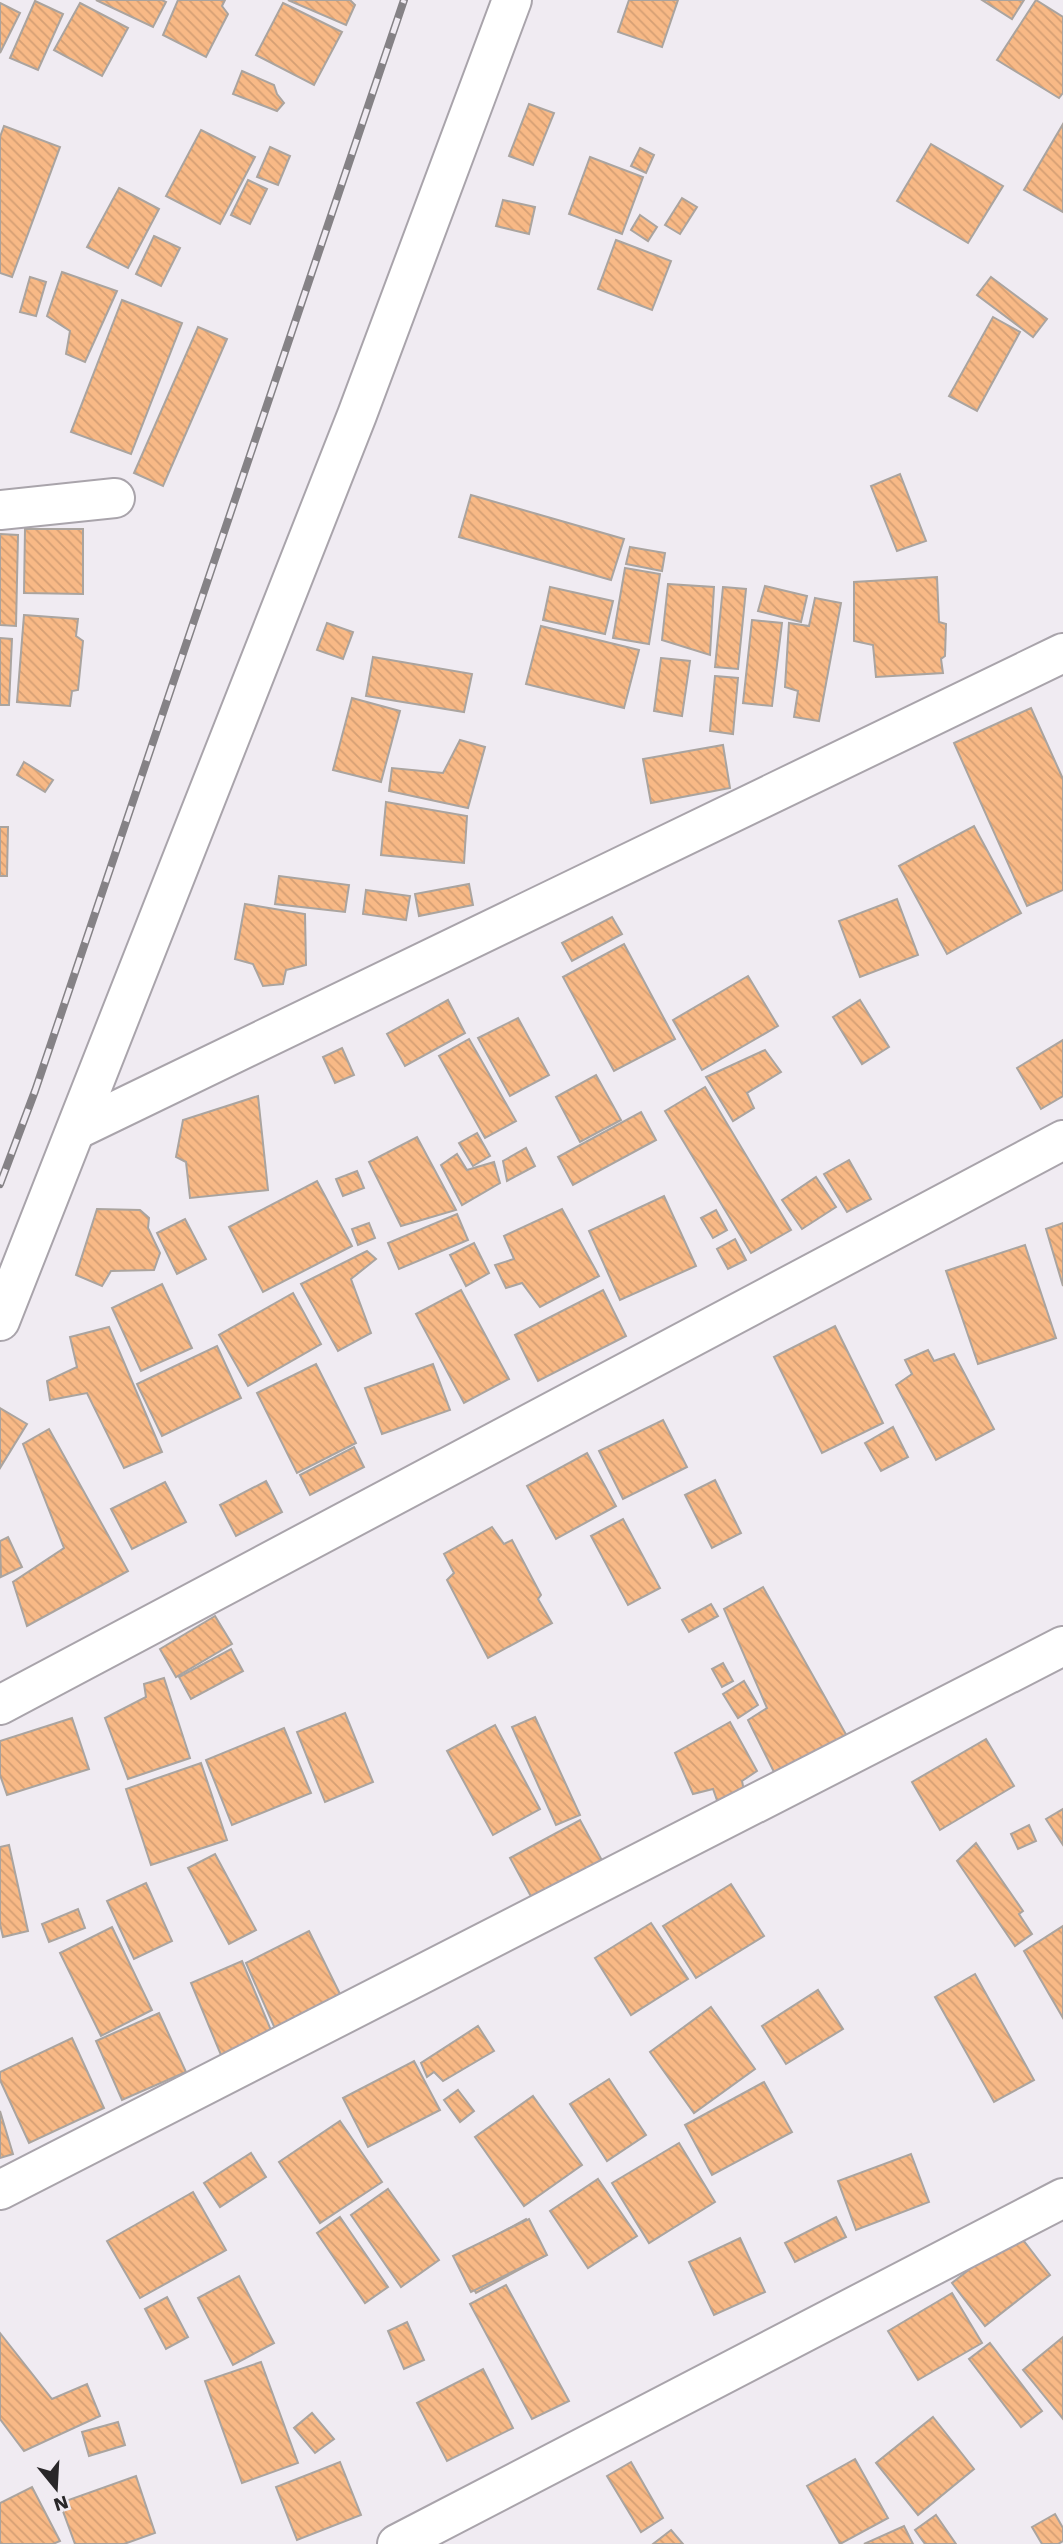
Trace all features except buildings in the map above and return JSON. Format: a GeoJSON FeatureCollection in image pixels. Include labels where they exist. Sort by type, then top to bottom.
{"type":"FeatureCollection","features":[{"type":"Feature","properties":{"kind":"street"},"geometry":{"type":"LineString","coordinates":[[0,1321],[357,415],[512,0]]}},
{"type":"Feature","properties":{"kind":"street"},"geometry":{"type":"LineString","coordinates":[[0,510],[114,499]]}},
{"type":"Feature","properties":{"kind":"street"},"geometry":{"type":"LineString","coordinates":[[76,1130],[1063,653]]}},
{"type":"Feature","properties":{"kind":"street"},"geometry":{"type":"LineString","coordinates":[[0,1705],[1063,1140]]}},
{"type":"Feature","properties":{"kind":"street"},"geometry":{"type":"LineString","coordinates":[[0,2190],[1063,1646]]}},
{"type":"Feature","properties":{"kind":"street"},"geometry":{"type":"LineString","coordinates":[[397,2544],[1063,2198]]}},
{"type":"Feature","properties":{"kind":"railway"},"geometry":{"type":"LineString","coordinates":[[0,1184],[35,1091],[404,0]]}}]}
